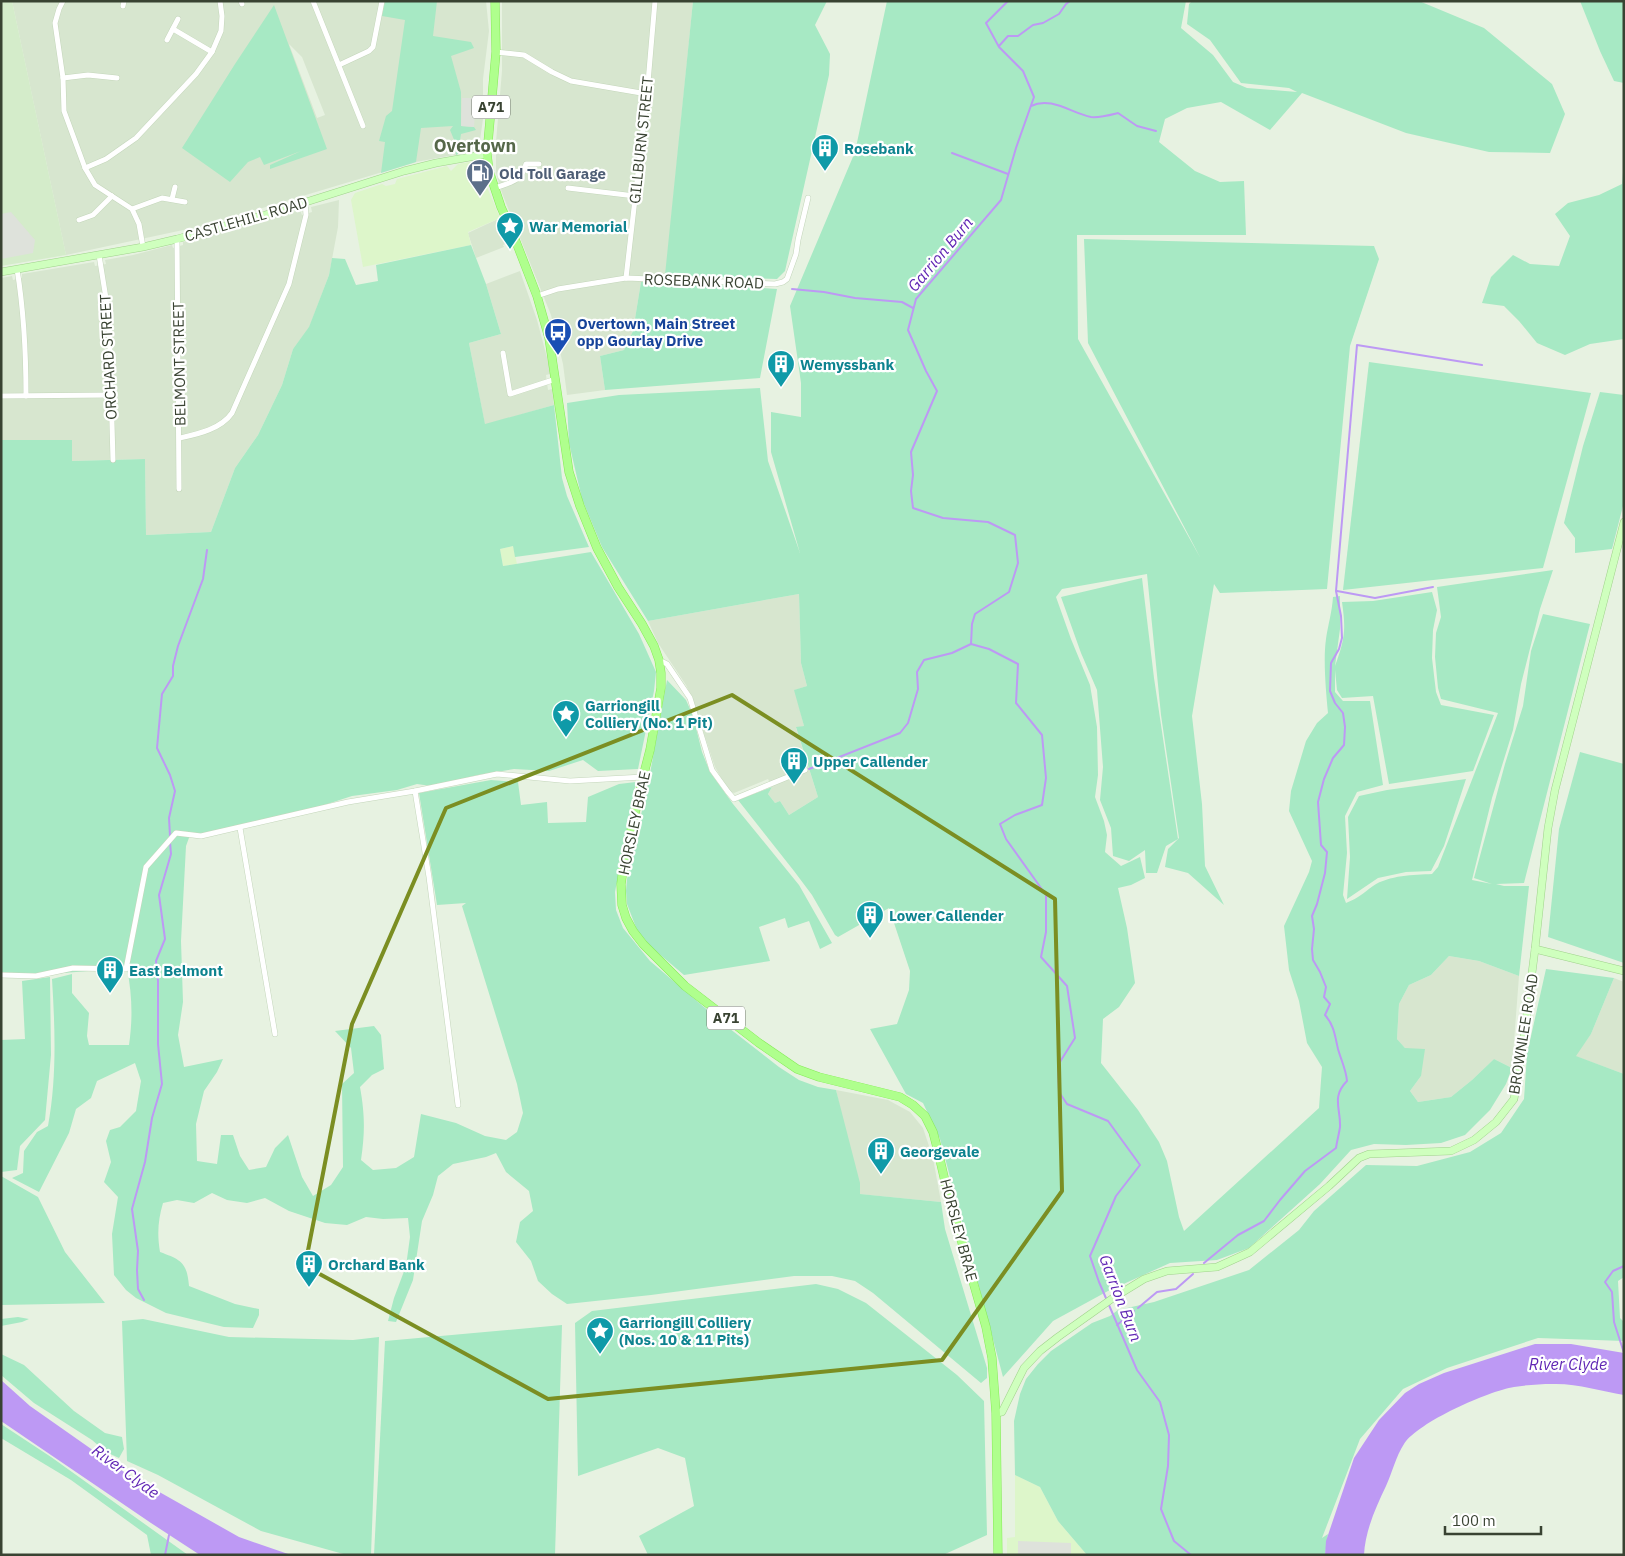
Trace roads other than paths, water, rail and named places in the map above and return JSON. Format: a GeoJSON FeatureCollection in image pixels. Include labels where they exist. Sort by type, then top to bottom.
{"type":"FeatureCollection","features":[{"type":"Feature","properties":{"kind":"main road","name":"A71"},"geometry":{"type":"LineString","coordinates":[[494,1],[496,52],[487,154],[489,171],[537,296],[549,338],[556,379]]}},
{"type":"Feature","properties":{"kind":"main road","name":"CASTLEHILL ROAD"},"geometry":{"type":"LineString","coordinates":[[1,272],[144,247],[177,239],[420,167],[487,154]]}},
{"type":"Feature","properties":{"kind":"main road","name":"HORSLEY BRAE"},"geometry":{"type":"LineString","coordinates":[[556,379],[569,472],[580,506],[597,548],[618,587],[642,624],[659,660],[661,673],[661,688],[650,750],[624,863],[622,905],[633,931],[643,944],[685,986],[759,1044],[797,1069],[819,1077],[900,1098],[913,1105],[925,1116],[933,1132],[947,1190],[986,1327],[992,1358],[996,1413],[998,1555]]}},
{"type":"Feature","properties":{"kind":"main road","name":"BROWNLEE ROAD"},"geometry":{"type":"LineString","coordinates":[[996,1413],[1002,1412],[1024,1368],[1040,1351],[1113,1298],[1144,1279],[1167,1270],[1217,1266],[1250,1252],[1329,1186],[1359,1158],[1368,1154],[1451,1151],[1474,1140],[1496,1122],[1514,1099],[1522,1053],[1548,828],[1555,790],[1624,522]]}},
{"type":"Feature","properties":{"kind":"main road"},"geometry":{"type":"LineString","coordinates":[[1535,949],[1624,971]]}},
{"type":"Feature","properties":{"kind":"street"},"geometry":{"type":"LineString","coordinates":[[63,1],[55,23],[63,78],[64,111],[85,168],[95,185],[132,209],[139,224],[144,247]]}},
{"type":"Feature","properties":{"kind":"street"},"geometry":{"type":"LineString","coordinates":[[85,168],[106,159],[136,138],[196,74],[212,52],[221,30],[220,1]]}},
{"type":"Feature","properties":{"kind":"street"},"geometry":{"type":"LineString","coordinates":[[313,1],[363,126]]}},
{"type":"Feature","properties":{"kind":"street"},"geometry":{"type":"LineString","coordinates":[[339,65],[369,52],[373,47],[382,1]]}},
{"type":"Feature","properties":{"kind":"street","name":"GILLBURN STREET"},"geometry":{"type":"LineString","coordinates":[[626,278],[647,94],[655,1]]}},
{"type":"Feature","properties":{"kind":"street"},"geometry":{"type":"LineString","coordinates":[[167,40],[178,19]]}},
{"type":"Feature","properties":{"kind":"street"},"geometry":{"type":"LineString","coordinates":[[173,29],[212,52]]}},
{"type":"Feature","properties":{"kind":"street"},"geometry":{"type":"LineString","coordinates":[[496,52],[524,55],[571,81],[647,94]]}},
{"type":"Feature","properties":{"kind":"street"},"geometry":{"type":"LineString","coordinates":[[63,78],[88,75],[117,78]]}},
{"type":"Feature","properties":{"kind":"street"},"geometry":{"type":"LineString","coordinates":[[495,188],[519,179],[524,174],[526,164],[539,164]]}},
{"type":"Feature","properties":{"kind":"street"},"geometry":{"type":"LineString","coordinates":[[172,199],[175,187]]}},
{"type":"Feature","properties":{"kind":"street"},"geometry":{"type":"LineString","coordinates":[[568,188],[635,196]]}},
{"type":"Feature","properties":{"kind":"street"},"geometry":{"type":"LineString","coordinates":[[78,220],[93,215],[112,196]]}},
{"type":"Feature","properties":{"kind":"street"},"geometry":{"type":"LineString","coordinates":[[132,209],[162,198],[185,202]]}},
{"type":"Feature","properties":{"kind":"street","name":"ROSEBANK ROAD"},"geometry":{"type":"LineString","coordinates":[[537,296],[558,289],[626,278],[775,284],[783,282],[787,279],[796,254],[808,198]]}},
{"type":"Feature","properties":{"kind":"street"},"geometry":{"type":"LineString","coordinates":[[180,438],[200,434],[228,418],[232,413],[289,284],[306,215],[305,202]]}},
{"type":"Feature","properties":{"kind":"street","name":"BELMONT STREET"},"geometry":{"type":"LineString","coordinates":[[177,239],[179,488]]}},
{"type":"Feature","properties":{"kind":"street","name":"ORCHARD STREET"},"geometry":{"type":"LineString","coordinates":[[99,255],[109,317],[112,460]]}},
{"type":"Feature","properties":{"kind":"street"},"geometry":{"type":"LineString","coordinates":[[16,269],[24,326],[26,396]]}},
{"type":"Feature","properties":{"kind":"street"},"geometry":{"type":"LineString","coordinates":[[503,353],[510,394],[556,379]]}},
{"type":"Feature","properties":{"kind":"street"},"geometry":{"type":"LineString","coordinates":[[1,396],[111,395]]}},
{"type":"Feature","properties":{"kind":"street"},"geometry":{"type":"LineString","coordinates":[[659,660],[667,664],[690,698],[712,770],[734,799],[805,770]]}},
{"type":"Feature","properties":{"kind":"street"},"geometry":{"type":"LineString","coordinates":[[1,975],[36,976],[73,968],[126,969],[146,868],[176,833],[201,836],[348,802],[415,791],[497,774],[570,781],[643,777]]}},
{"type":"Feature","properties":{"kind":"street"},"geometry":{"type":"LineString","coordinates":[[415,791],[458,1104]]}},
{"type":"Feature","properties":{"kind":"street"},"geometry":{"type":"LineString","coordinates":[[240,828],[276,1034]]}},
{"type":"Feature","properties":{"kind":"water","name":"River Clyde"},"geometry":{"type":"Polygon","coordinates":[[[1535,1344],[1571,1344],[1624,1353],[1624,1395],[1561,1384],[1514,1387],[1488,1394],[1438,1417],[1412,1435],[1401,1449],[1372,1519],[1366,1537],[1364,1555],[1325,1555],[1326,1541],[1354,1458],[1379,1420],[1405,1393],[1419,1384],[1444,1373],[1535,1344]]]}},
{"type":"Feature","properties":{"kind":"water","name":"River Clyde"},"geometry":{"type":"Polygon","coordinates":[[[1,1380],[30,1406],[124,1472],[239,1537],[291,1555],[200,1555],[1,1421],[1,1380]]]}},
{"type":"Feature","properties":{"kind":"waterway","name":"Garrion Burn"},"geometry":{"type":"LineString","coordinates":[[1008,1],[986,23],[999,47],[1023,71],[1034,97],[1016,148],[1001,200],[916,299],[908,330],[937,391],[911,452],[913,508],[943,518],[988,522],[1015,535],[1018,563],[1009,592],[975,614],[972,624],[971,644],[989,649],[1018,664],[1016,703],[1042,735],[1046,778],[1042,805],[1015,815],[1000,824],[1006,839],[1046,895],[1046,932],[1041,957],[1067,986],[1075,1038],[1058,1065],[1059,1092],[1067,1104],[1108,1121],[1140,1165],[1116,1196],[1090,1256],[1099,1282],[1137,1370],[1160,1402],[1169,1435],[1168,1466],[1161,1509],[1174,1541],[1191,1555]]}},
{"type":"Feature","properties":{"kind":"waterway"},"geometry":{"type":"LineString","coordinates":[[999,46],[1008,36],[1018,36],[1033,25],[1043,23],[1059,14],[1070,1]]}},
{"type":"Feature","properties":{"kind":"waterway"},"geometry":{"type":"LineString","coordinates":[[1031,106],[1038,103],[1054,104],[1091,117],[1118,113],[1137,126],[1156,131]]}},
{"type":"Feature","properties":{"kind":"waterway"},"geometry":{"type":"LineString","coordinates":[[952,153],[1008,174]]}},
{"type":"Feature","properties":{"kind":"waterway"},"geometry":{"type":"LineString","coordinates":[[792,289],[824,292],[855,298],[902,302],[913,308]]}},
{"type":"Feature","properties":{"kind":"waterway"},"geometry":{"type":"LineString","coordinates":[[1204,1263],[1238,1235],[1264,1221],[1305,1171],[1336,1148],[1340,1130],[1338,1098],[1339,1092],[1347,1081],[1334,1031],[1325,1015],[1330,1004],[1324,997],[1326,987],[1313,960],[1314,929],[1312,916],[1325,873],[1327,852],[1321,845],[1318,802],[1324,779],[1333,758],[1344,745],[1345,727],[1343,713],[1335,703],[1330,691],[1331,663],[1339,649],[1342,638],[1341,616],[1336,591],[1357,345],[1482,365]]}},
{"type":"Feature","properties":{"kind":"waterway"},"geometry":{"type":"LineString","coordinates":[[170,836],[169,818],[175,791],[170,775],[157,748],[162,694],[173,676],[173,666],[178,646],[203,579],[207,550]]}},
{"type":"Feature","properties":{"kind":"waterway"},"geometry":{"type":"LineString","coordinates":[[1337,591],[1375,598],[1433,587]]}},
{"type":"Feature","properties":{"kind":"waterway"},"geometry":{"type":"LineString","coordinates":[[809,769],[900,733],[908,723],[918,689],[917,672],[924,660],[952,653],[971,644]]}},
{"type":"Feature","properties":{"kind":"waterway"},"geometry":{"type":"LineString","coordinates":[[144,1300],[138,1289],[138,1251],[132,1209],[145,1162],[152,1118],[162,1084],[158,1044],[158,981],[156,961],[165,939],[159,895],[171,854],[170,842]]}},
{"type":"Feature","properties":{"kind":"waterway"},"geometry":{"type":"LineString","coordinates":[[1624,1266],[1613,1271],[1605,1282],[1612,1292],[1614,1322],[1624,1353]]}},
{"type":"Feature","properties":{"kind":"waterway"},"geometry":{"type":"LineString","coordinates":[[1138,1308],[1157,1292],[1176,1289],[1193,1274]]}},
{"type":"Feature","properties":{"kind":"waterway"},"geometry":{"type":"LineString","coordinates":[[1117,1325],[1134,1311]]}},
{"type":"Feature","properties":{"kind":"waterway"},"geometry":{"type":"LineString","coordinates":[[165,1555],[169,1535]]}},
{"type":"Feature","properties":{"kind":"place","name":"Rosebank"},"geometry":{"type":"Point","coordinates":[825,172]}},
{"type":"Feature","properties":{"kind":"place","name":"Old Toll Garage"},"geometry":{"type":"Point","coordinates":[480,197]}},
{"type":"Feature","properties":{"kind":"place","name":"War Memorial"},"geometry":{"type":"Point","coordinates":[510,250]}},
{"type":"Feature","properties":{"kind":"place","name":"Overtown, Main Street opp Gourlay Drive"},"geometry":{"type":"Point","coordinates":[558,356]}},
{"type":"Feature","properties":{"kind":"place","name":"Wemyssbank"},"geometry":{"type":"Point","coordinates":[781,388]}},
{"type":"Feature","properties":{"kind":"place","name":"Garriongill Colliery (No. 1 Pit)"},"geometry":{"type":"Point","coordinates":[566,738]}},
{"type":"Feature","properties":{"kind":"place","name":"Upper Callender"},"geometry":{"type":"Point","coordinates":[794,785]}},
{"type":"Feature","properties":{"kind":"place","name":"Lower Callender"},"geometry":{"type":"Point","coordinates":[870,939]}},
{"type":"Feature","properties":{"kind":"place","name":"East Belmont"},"geometry":{"type":"Point","coordinates":[110,994]}},
{"type":"Feature","properties":{"kind":"place","name":"Georgevale"},"geometry":{"type":"Point","coordinates":[881,1175]}},
{"type":"Feature","properties":{"kind":"place","name":"Orchard Bank"},"geometry":{"type":"Point","coordinates":[309,1288]}},
{"type":"Feature","properties":{"kind":"place","name":"Garriongill Colliery (Nos. 10 & 11 Pits)"},"geometry":{"type":"Point","coordinates":[600,1355]}},
{"type":"Feature","properties":{"kind":"district","name":"Overtown"},"geometry":{"type":"Point","coordinates":[475,145]}}]}
